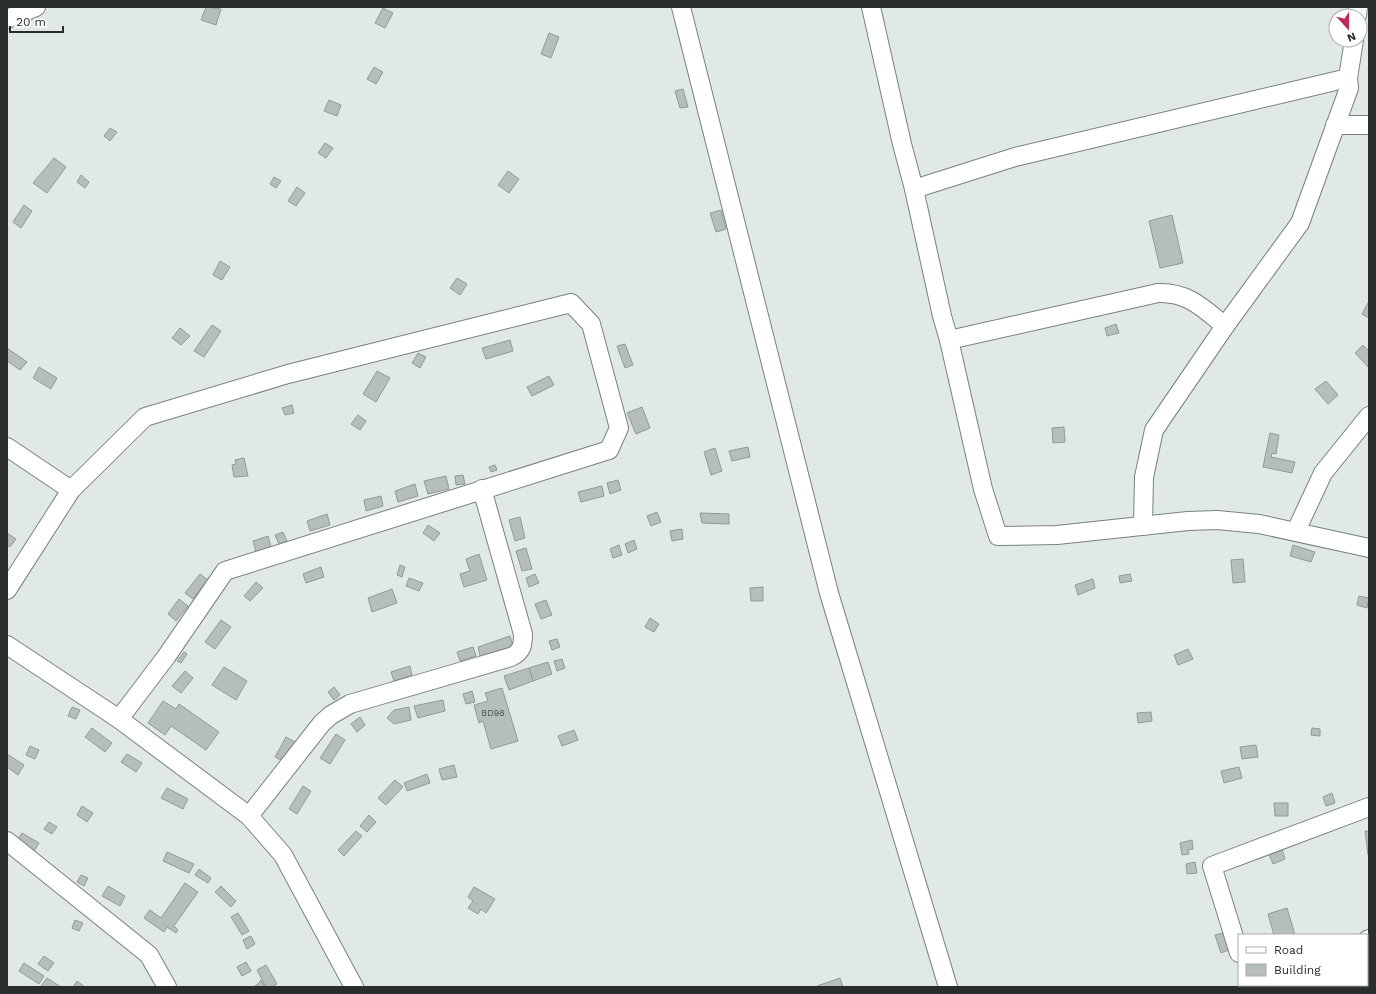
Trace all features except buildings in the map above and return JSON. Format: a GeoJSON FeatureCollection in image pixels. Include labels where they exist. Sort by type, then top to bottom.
{"type":"FeatureCollection","features":[{"type":"Feature","properties":{"kind":"street"},"geometry":{"type":"LineString","coordinates":[[7,19],[36,7]]}},
{"type":"Feature","properties":{"kind":"street"},"geometry":{"type":"LineString","coordinates":[[681,7],[829,593],[948,987]]}},
{"type":"Feature","properties":{"kind":"street"},"geometry":{"type":"LineString","coordinates":[[871,7],[983,489],[998,536],[1057,535],[1188,521],[1217,520],[1259,524],[1369,548]]}},
{"type":"Feature","properties":{"kind":"street"},"geometry":{"type":"LineString","coordinates":[[1143,526],[1144,477],[1154,430],[1225,326],[1300,223],[1349,88],[1348,78],[1353,48]]}},
{"type":"Feature","properties":{"kind":"street"},"geometry":{"type":"LineString","coordinates":[[914,189],[1015,157],[1348,78]]}},
{"type":"Feature","properties":{"kind":"street"},"geometry":{"type":"LineString","coordinates":[[1336,125],[1369,125]]}},
{"type":"Feature","properties":{"kind":"street"},"geometry":{"type":"LineString","coordinates":[[949,340],[1158,293],[1173,293],[1185,297],[1225,326]]}},
{"type":"Feature","properties":{"kind":"street"},"geometry":{"type":"LineString","coordinates":[[7,590],[71,490],[145,417],[288,374],[571,303],[592,324],[619,428],[609,450],[225,571],[166,657],[119,719]]}},
{"type":"Feature","properties":{"kind":"street"},"geometry":{"type":"LineString","coordinates":[[1296,531],[1323,473],[1369,416]]}},
{"type":"Feature","properties":{"kind":"street"},"geometry":{"type":"LineString","coordinates":[[7,447],[71,490]]}},
{"type":"Feature","properties":{"kind":"street"},"geometry":{"type":"LineString","coordinates":[[249,816],[322,723],[338,710],[350,704],[511,657],[520,651],[523,645],[523,634],[482,489]]}},
{"type":"Feature","properties":{"kind":"street"},"geometry":{"type":"LineString","coordinates":[[7,645],[119,719],[249,816],[283,855],[354,987]]}},
{"type":"Feature","properties":{"kind":"street"},"geometry":{"type":"LineString","coordinates":[[1238,950],[1212,866],[1369,807]]}},
{"type":"Feature","properties":{"kind":"street"},"geometry":{"type":"LineString","coordinates":[[7,840],[149,955],[167,987]]}}]}
